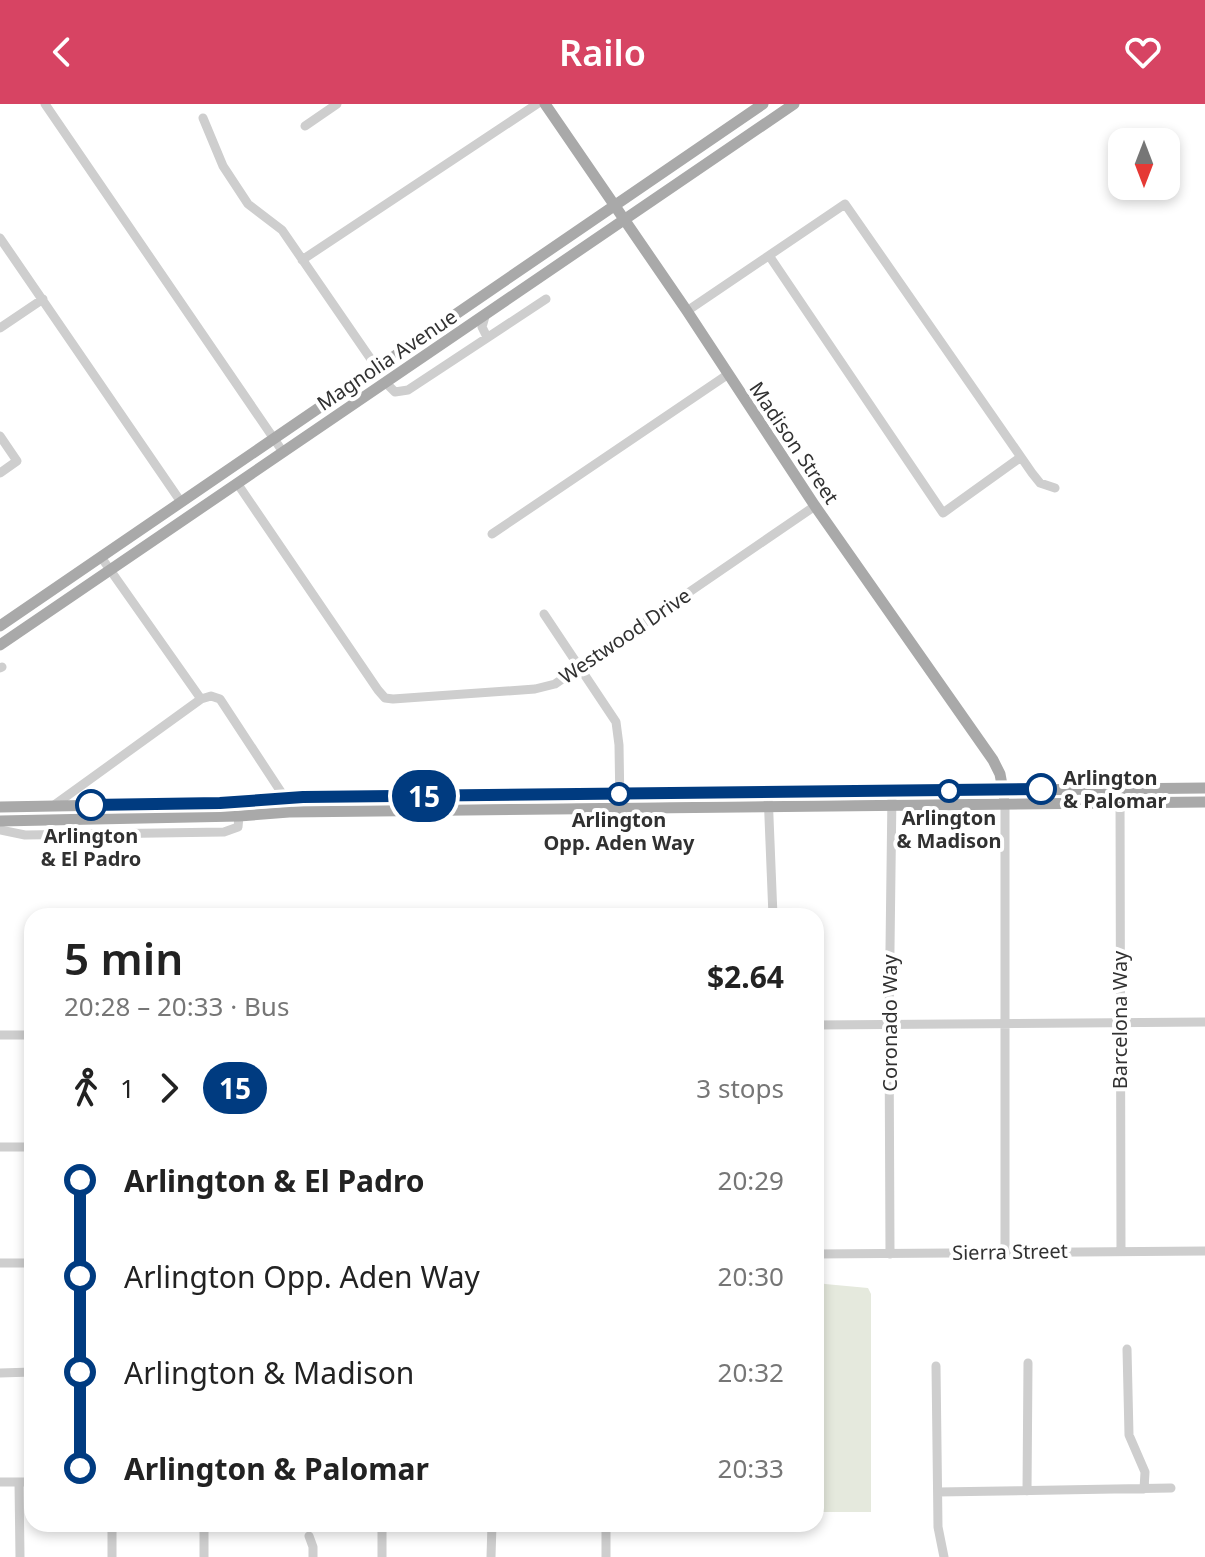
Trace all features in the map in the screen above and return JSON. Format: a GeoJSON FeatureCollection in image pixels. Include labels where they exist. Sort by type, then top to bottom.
{"type":"FeatureCollection","features":[{"type":"Feature","properties":{"kind":"main road","name":"Madison Street"},"geometry":{"type":"LineString","coordinates":[[545,104],[687,311],[815,506],[993,760],[1000,774],[1005,805]]}},
{"type":"Feature","properties":{"kind":"main road","name":"Magnolia Avenue"},"geometry":{"type":"LineString","coordinates":[[0,626],[763,104]]}},
{"type":"Feature","properties":{"kind":"main road","name":"Magnolia Avenue"},"geometry":{"type":"LineString","coordinates":[[0,645],[794,104]]}},
{"type":"Feature","properties":{"kind":"main road"},"geometry":{"type":"LineString","coordinates":[[0,821],[239,816],[289,812],[768,807],[1003,790],[1205,788]]}},
{"type":"Feature","properties":{"kind":"main road"},"geometry":{"type":"LineString","coordinates":[[0,807],[220,803],[285,798],[768,793],[1005,805],[1205,802]]}},
{"type":"Feature","properties":{"kind":"street"},"geometry":{"type":"LineString","coordinates":[[45,104],[283,452]]}},
{"type":"Feature","properties":{"kind":"street"},"geometry":{"type":"LineString","coordinates":[[302,260],[537,104]]}},
{"type":"Feature","properties":{"kind":"street"},"geometry":{"type":"LineString","coordinates":[[305,126],[332,105]]}},
{"type":"Feature","properties":{"kind":"street"},"geometry":{"type":"LineString","coordinates":[[203,118],[223,166],[248,204],[282,230],[377,368]]}},
{"type":"Feature","properties":{"kind":"street"},"geometry":{"type":"LineString","coordinates":[[687,311],[845,204],[1040,483],[1055,488]]}},
{"type":"Feature","properties":{"kind":"street"},"geometry":{"type":"LineString","coordinates":[[0,238],[181,502]]}},
{"type":"Feature","properties":{"kind":"street"},"geometry":{"type":"LineString","coordinates":[[770,257],[943,513],[1021,457]]}},
{"type":"Feature","properties":{"kind":"street"},"geometry":{"type":"LineString","coordinates":[[0,328],[43,299]]}},
{"type":"Feature","properties":{"kind":"street"},"geometry":{"type":"LineString","coordinates":[[385,382],[395,392],[408,390],[546,299]]}},
{"type":"Feature","properties":{"kind":"street"},"geometry":{"type":"LineString","coordinates":[[486,313],[482,327],[487,337]]}},
{"type":"Feature","properties":{"kind":"street"},"geometry":{"type":"LineString","coordinates":[[492,534],[727,375]]}},
{"type":"Feature","properties":{"kind":"street"},"geometry":{"type":"LineString","coordinates":[[0,436],[17,461],[0,473]]}},
{"type":"Feature","properties":{"kind":"street","name":"Westwood Drive"},"geometry":{"type":"LineString","coordinates":[[237,483],[385,698],[535,689],[555,684],[815,506]]}},
{"type":"Feature","properties":{"kind":"street"},"geometry":{"type":"LineString","coordinates":[[101,557],[201,699]]}},
{"type":"Feature","properties":{"kind":"street"},"geometry":{"type":"LineString","coordinates":[[544,614],[616,722],[620,808]]}},
{"type":"Feature","properties":{"kind":"street"},"geometry":{"type":"LineString","coordinates":[[53,806],[201,699],[211,696],[220,699],[285,798],[289,812]]}},
{"type":"Feature","properties":{"kind":"street","name":"Barcelona Way"},"geometry":{"type":"LineString","coordinates":[[1120,789],[1121,1251]]}},
{"type":"Feature","properties":{"kind":"street"},"geometry":{"type":"LineString","coordinates":[[768,793],[773,908]]}},
{"type":"Feature","properties":{"kind":"street","name":"Coronado Way"},"geometry":{"type":"LineString","coordinates":[[890,1254],[892,799]]}},
{"type":"Feature","properties":{"kind":"street"},"geometry":{"type":"LineString","coordinates":[[1005,805],[1005,1252]]}},
{"type":"Feature","properties":{"kind":"street"},"geometry":{"type":"LineString","coordinates":[[0,830],[25,835],[224,832],[238,827],[239,816]]}},
{"type":"Feature","properties":{"kind":"street"},"geometry":{"type":"LineString","coordinates":[[91,819],[91,834]]}},
{"type":"Feature","properties":{"kind":"street"},"geometry":{"type":"LineString","coordinates":[[824,1025],[1205,1022]]}},
{"type":"Feature","properties":{"kind":"street"},"geometry":{"type":"LineString","coordinates":[[0,1035],[24,1035]]}},
{"type":"Feature","properties":{"kind":"street"},"geometry":{"type":"LineString","coordinates":[[0,1147],[24,1147]]}},
{"type":"Feature","properties":{"kind":"street","name":"Sierra Street"},"geometry":{"type":"LineString","coordinates":[[824,1254],[1205,1251]]}},
{"type":"Feature","properties":{"kind":"street"},"geometry":{"type":"LineString","coordinates":[[0,1263],[24,1263]]}},
{"type":"Feature","properties":{"kind":"street"},"geometry":{"type":"LineString","coordinates":[[1127,1349],[1129,1435],[1145,1472],[1144,1489]]}},
{"type":"Feature","properties":{"kind":"street"},"geometry":{"type":"LineString","coordinates":[[1027,1491],[1028,1363]]}},
{"type":"Feature","properties":{"kind":"street"},"geometry":{"type":"LineString","coordinates":[[936,1366],[938,1527],[944,1557]]}},
{"type":"Feature","properties":{"kind":"street"},"geometry":{"type":"LineString","coordinates":[[0,1373],[24,1372]]}},
{"type":"Feature","properties":{"kind":"street"},"geometry":{"type":"LineString","coordinates":[[0,1482],[24,1482]]}},
{"type":"Feature","properties":{"kind":"street"},"geometry":{"type":"LineString","coordinates":[[19,1482],[20,1557]]}},
{"type":"Feature","properties":{"kind":"street"},"geometry":{"type":"LineString","coordinates":[[938,1492],[1171,1488]]}},
{"type":"Feature","properties":{"kind":"street"},"geometry":{"type":"LineString","coordinates":[[112,1532],[112,1557]]}},
{"type":"Feature","properties":{"kind":"street"},"geometry":{"type":"LineString","coordinates":[[204,1532],[204,1557]]}},
{"type":"Feature","properties":{"kind":"street"},"geometry":{"type":"LineString","coordinates":[[382,1532],[382,1557]]}},
{"type":"Feature","properties":{"kind":"street"},"geometry":{"type":"LineString","coordinates":[[491,1557],[492,1532]]}},
{"type":"Feature","properties":{"kind":"street"},"geometry":{"type":"LineString","coordinates":[[606,1532],[606,1557]]}},
{"type":"Feature","properties":{"kind":"street"},"geometry":{"type":"LineString","coordinates":[[309,1536],[313,1557]]}},
{"type":"Feature","properties":{"kind":"shaded area"},"geometry":{"type":"Polygon","coordinates":[[[824,1284],[868,1288],[871,1294],[871,1512],[824,1512],[824,1284]]]}},
{"type":"Feature","properties":{"kind":"bus line","name":"15"},"geometry":{"type":"LineString","coordinates":[[91,805],[220,803],[303,797],[1041,789]]}},
{"type":"Feature","properties":{"kind":"place","name":"Arlington & Palomar"},"geometry":{"type":"Point","coordinates":[1041,789]}},
{"type":"Feature","properties":{"kind":"place","name":"Arlington & Madison"},"geometry":{"type":"Point","coordinates":[949,791]}},
{"type":"Feature","properties":{"kind":"place","name":"Arlington Opp. Aden Way"},"geometry":{"type":"Point","coordinates":[619,794]}},
{"type":"Feature","properties":{"kind":"place","name":"Arlington & El Padro"},"geometry":{"type":"Point","coordinates":[91,805]}}]}
